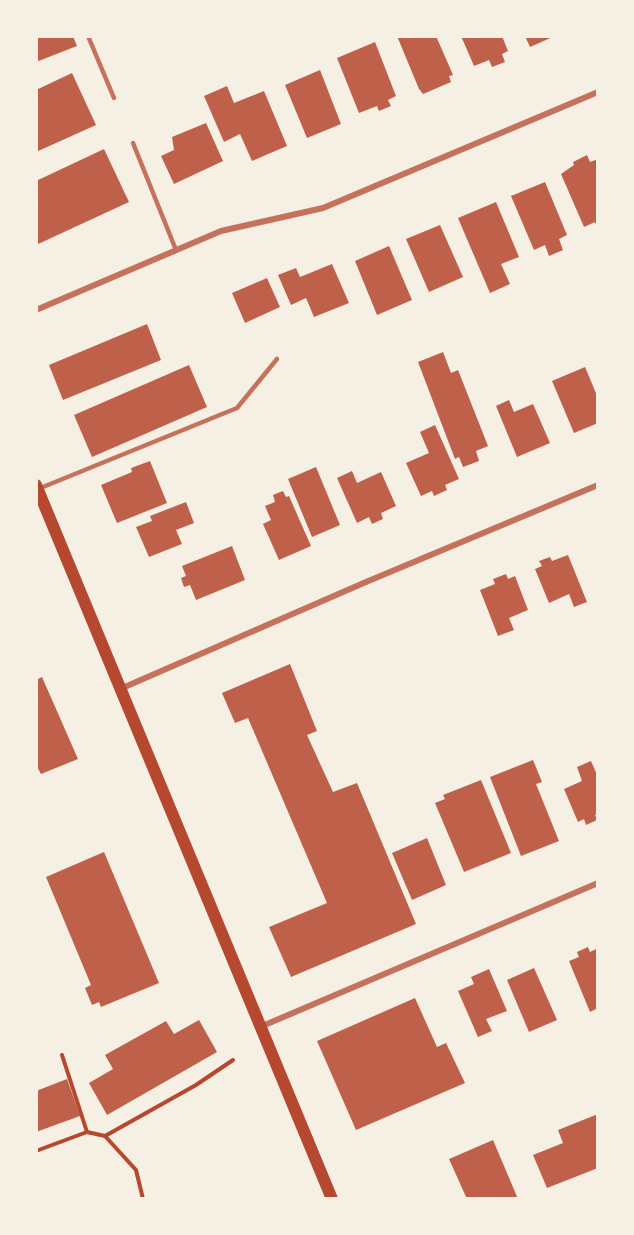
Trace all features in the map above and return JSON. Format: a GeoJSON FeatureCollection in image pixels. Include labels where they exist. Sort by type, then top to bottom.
{"type":"FeatureCollection","features":[{"type":"Feature","properties":{"kind":"main road"},"geometry":{"type":"LineString","coordinates":[[37,487],[332,1199]]}},
{"type":"Feature","properties":{"kind":"street"},"geometry":{"type":"LineString","coordinates":[[36,310],[221,231],[322,208],[598,92]]}},
{"type":"Feature","properties":{"kind":"street"},"geometry":{"type":"LineString","coordinates":[[120,689],[598,485]]}},
{"type":"Feature","properties":{"kind":"street"},"geometry":{"type":"LineString","coordinates":[[260,1027],[598,883]]}},
{"type":"Feature","properties":{"kind":"lane"},"geometry":{"type":"LineString","coordinates":[[88,36],[114,98]]}},
{"type":"Feature","properties":{"kind":"lane"},"geometry":{"type":"LineString","coordinates":[[132,143],[176,250]]}},
{"type":"Feature","properties":{"kind":"lane"},"geometry":{"type":"LineString","coordinates":[[37,487],[237,408],[277,359]]}},
{"type":"Feature","properties":{"kind":"path"},"geometry":{"type":"LineString","coordinates":[[62,1055],[87,1132]]}},
{"type":"Feature","properties":{"kind":"path"},"geometry":{"type":"LineString","coordinates":[[105,1136],[196,1085],[233,1060]]}},
{"type":"Feature","properties":{"kind":"path"},"geometry":{"type":"LineString","coordinates":[[36,1151],[87,1132],[105,1136],[136,1170],[142,1199]]}},
{"type":"Feature","properties":{"kind":"path"},"geometry":{"type":"LineString","coordinates":[[285,1199],[291,1199]]}},
{"type":"Feature","properties":{"kind":"building"},"geometry":{"type":"Polygon","coordinates":[[[36,36],[73,36],[77,46],[36,62],[36,36]]]}},
{"type":"Feature","properties":{"kind":"building"},"geometry":{"type":"Polygon","coordinates":[[[397,36],[436,36],[453,75],[449,76],[451,82],[423,94],[397,36]]]}},
{"type":"Feature","properties":{"kind":"building"},"geometry":{"type":"Polygon","coordinates":[[[461,36],[502,36],[508,51],[502,54],[505,62],[492,67],[489,60],[474,66],[461,36]]]}},
{"type":"Feature","properties":{"kind":"building"},"geometry":{"type":"Polygon","coordinates":[[[525,36],[555,36],[530,47],[525,36]]]}},
{"type":"Feature","properties":{"kind":"building"},"geometry":{"type":"Polygon","coordinates":[[[375,42],[396,96],[388,100],[391,106],[379,111],[377,106],[359,113],[337,58],[375,42]]]}},
{"type":"Feature","properties":{"kind":"building"},"geometry":{"type":"Polygon","coordinates":[[[320,70],[341,124],[307,138],[285,85],[320,70]]]}},
{"type":"Feature","properties":{"kind":"building"},"geometry":{"type":"Polygon","coordinates":[[[72,73],[96,125],[36,152],[36,90],[72,73]]]}},
{"type":"Feature","properties":{"kind":"building"},"geometry":{"type":"Polygon","coordinates":[[[227,86],[234,103],[264,91],[287,146],[252,161],[240,134],[224,142],[204,96],[227,86]]]}},
{"type":"Feature","properties":{"kind":"building"},"geometry":{"type":"Polygon","coordinates":[[[206,123],[223,161],[174,184],[161,156],[174,150],[172,137],[206,123]]]}},
{"type":"Feature","properties":{"kind":"building"},"geometry":{"type":"Polygon","coordinates":[[[104,149],[129,202],[36,245],[36,181],[104,149]]]}},
{"type":"Feature","properties":{"kind":"building"},"geometry":{"type":"Polygon","coordinates":[[[587,155],[590,162],[598,159],[598,230],[595,222],[584,227],[561,174],[574,165],[573,162],[587,155]]]}},
{"type":"Feature","properties":{"kind":"building"},"geometry":{"type":"Polygon","coordinates":[[[545,182],[567,235],[559,239],[563,250],[549,256],[545,245],[534,250],[511,196],[545,182]]]}},
{"type":"Feature","properties":{"kind":"building"},"geometry":{"type":"Polygon","coordinates":[[[496,202],[519,257],[501,264],[510,284],[490,293],[458,218],[496,202]]]}},
{"type":"Feature","properties":{"kind":"building"},"geometry":{"type":"Polygon","coordinates":[[[440,225],[463,277],[429,292],[406,239],[440,225]]]}},
{"type":"Feature","properties":{"kind":"building"},"geometry":{"type":"Polygon","coordinates":[[[389,246],[412,300],[377,315],[355,261],[389,246]]]}},
{"type":"Feature","properties":{"kind":"building"},"geometry":{"type":"Polygon","coordinates":[[[332,264],[349,303],[314,317],[306,298],[291,305],[278,275],[296,268],[300,277],[332,264]]]}},
{"type":"Feature","properties":{"kind":"building"},"geometry":{"type":"Polygon","coordinates":[[[267,278],[280,307],[245,323],[232,293],[267,278]]]}},
{"type":"Feature","properties":{"kind":"building"},"geometry":{"type":"Polygon","coordinates":[[[147,324],[161,360],[63,400],[49,365],[147,324]]]}},
{"type":"Feature","properties":{"kind":"building"},"geometry":{"type":"Polygon","coordinates":[[[443,352],[451,373],[458,370],[488,446],[476,451],[479,461],[463,467],[459,457],[455,459],[418,362],[443,352]]]}},
{"type":"Feature","properties":{"kind":"building"},"geometry":{"type":"Polygon","coordinates":[[[189,365],[207,407],[92,457],[74,415],[189,365]]]}},
{"type":"Feature","properties":{"kind":"building"},"geometry":{"type":"Polygon","coordinates":[[[585,367],[598,398],[598,423],[574,433],[552,381],[585,367]]]}},
{"type":"Feature","properties":{"kind":"building"},"geometry":{"type":"Polygon","coordinates":[[[509,400],[514,412],[533,404],[550,443],[517,457],[496,406],[509,400]]]}},
{"type":"Feature","properties":{"kind":"building"},"geometry":{"type":"Polygon","coordinates":[[[435,425],[459,479],[445,485],[447,490],[434,496],[432,491],[421,496],[406,463],[429,453],[420,432],[435,425]]]}},
{"type":"Feature","properties":{"kind":"building"},"geometry":{"type":"Polygon","coordinates":[[[150,461],[167,503],[117,523],[101,485],[132,472],[131,468],[150,461]]]}},
{"type":"Feature","properties":{"kind":"building"},"geometry":{"type":"Polygon","coordinates":[[[316,467],[340,525],[312,537],[288,479],[316,467]]]}},
{"type":"Feature","properties":{"kind":"building"},"geometry":{"type":"Polygon","coordinates":[[[352,471],[357,483],[381,472],[396,506],[381,513],[383,519],[372,524],[369,517],[357,523],[337,478],[352,471]]]}},
{"type":"Feature","properties":{"kind":"building"},"geometry":{"type":"Polygon","coordinates":[[[283,491],[286,497],[289,496],[311,546],[279,560],[263,524],[271,520],[265,506],[275,502],[273,495],[283,491]]]}},
{"type":"Feature","properties":{"kind":"building"},"geometry":{"type":"Polygon","coordinates":[[[186,502],[194,523],[176,530],[182,544],[149,557],[136,527],[152,521],[150,516],[186,502]]]}},
{"type":"Feature","properties":{"kind":"building"},"geometry":{"type":"Polygon","coordinates":[[[232,546],[245,580],[196,600],[190,585],[184,587],[181,578],[186,576],[182,566],[232,546]]]}},
{"type":"Feature","properties":{"kind":"building"},"geometry":{"type":"Polygon","coordinates":[[[568,555],[587,602],[574,607],[569,594],[549,603],[535,569],[542,566],[539,561],[550,557],[552,561],[568,555]]]}},
{"type":"Feature","properties":{"kind":"building"},"geometry":{"type":"Polygon","coordinates":[[[506,574],[508,579],[515,576],[528,610],[509,618],[514,630],[498,636],[480,590],[495,584],[493,579],[506,574]]]}},
{"type":"Feature","properties":{"kind":"building"},"geometry":{"type":"Polygon","coordinates":[[[290,664],[317,731],[307,735],[333,792],[357,783],[416,924],[291,977],[269,927],[327,903],[248,718],[235,723],[222,693],[290,664]]]}},
{"type":"Feature","properties":{"kind":"building"},"geometry":{"type":"Polygon","coordinates":[[[42,677],[78,759],[41,774],[36,765],[36,680],[42,677]]]}},
{"type":"Feature","properties":{"kind":"building"},"geometry":{"type":"Polygon","coordinates":[[[533,760],[542,782],[536,784],[559,841],[521,856],[490,777],[533,760]]]}},
{"type":"Feature","properties":{"kind":"building"},"geometry":{"type":"Polygon","coordinates":[[[591,761],[598,777],[598,814],[595,815],[597,820],[586,825],[584,819],[578,822],[564,789],[582,781],[577,767],[591,761]]]}},
{"type":"Feature","properties":{"kind":"building"},"geometry":{"type":"Polygon","coordinates":[[[481,780],[511,853],[464,872],[435,803],[445,799],[443,795],[481,780]]]}},
{"type":"Feature","properties":{"kind":"building"},"geometry":{"type":"Polygon","coordinates":[[[427,838],[446,885],[412,900],[392,853],[427,838]]]}},
{"type":"Feature","properties":{"kind":"building"},"geometry":{"type":"Polygon","coordinates":[[[104,852],[159,983],[101,1007],[99,1002],[92,1005],[85,988],[91,985],[46,877],[104,852]]]}},
{"type":"Feature","properties":{"kind":"building"},"geometry":{"type":"Polygon","coordinates":[[[588,947],[590,952],[598,948],[598,1008],[590,1012],[569,961],[579,957],[577,952],[588,947]]]}},
{"type":"Feature","properties":{"kind":"building"},"geometry":{"type":"Polygon","coordinates":[[[534,968],[557,1020],[529,1032],[507,980],[534,968]]]}},
{"type":"Feature","properties":{"kind":"building"},"geometry":{"type":"Polygon","coordinates":[[[489,969],[507,1011],[486,1019],[492,1031],[478,1037],[458,991],[474,984],[471,977],[489,969]]]}},
{"type":"Feature","properties":{"kind":"building"},"geometry":{"type":"Polygon","coordinates":[[[415,998],[437,1047],[446,1043],[465,1083],[356,1130],[317,1041],[415,998]]]}},
{"type":"Feature","properties":{"kind":"building"},"geometry":{"type":"Polygon","coordinates":[[[199,1020],[217,1052],[107,1115],[89,1083],[113,1069],[105,1055],[166,1021],[174,1034],[199,1020]]]}},
{"type":"Feature","properties":{"kind":"building"},"geometry":{"type":"Polygon","coordinates":[[[67,1079],[80,1116],[36,1132],[36,1091],[67,1079]]]}},
{"type":"Feature","properties":{"kind":"building"},"geometry":{"type":"Polygon","coordinates":[[[598,1114],[598,1168],[547,1188],[533,1155],[563,1143],[558,1130],[598,1114]]]}},
{"type":"Feature","properties":{"kind":"building"},"geometry":{"type":"Polygon","coordinates":[[[493,1140],[518,1199],[467,1199],[449,1159],[493,1140]]]}}]}
